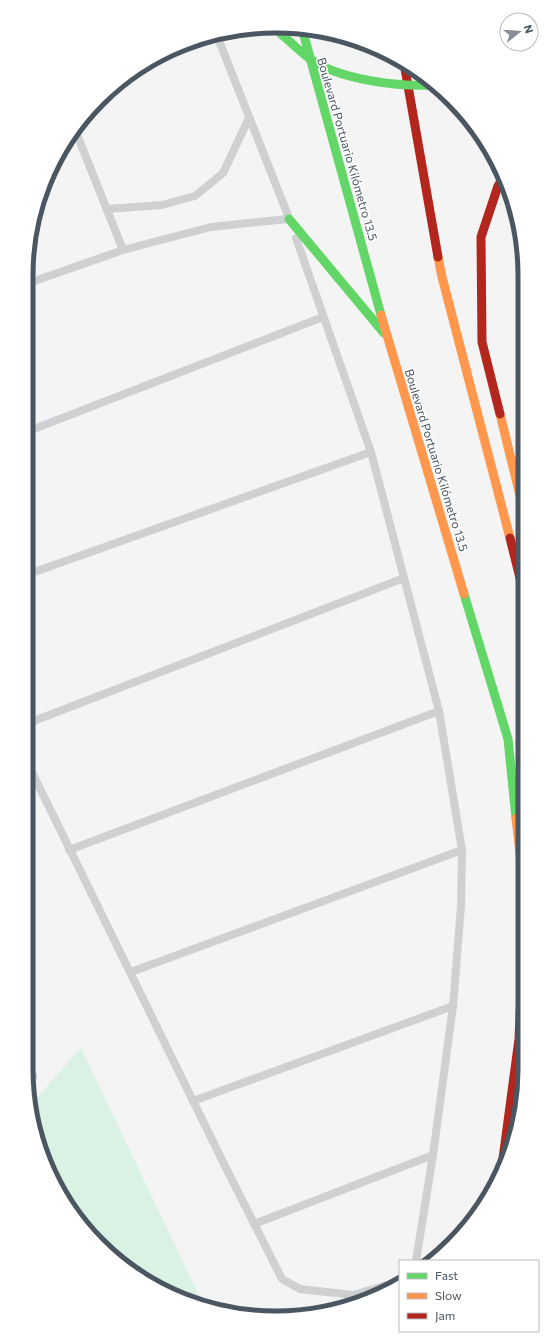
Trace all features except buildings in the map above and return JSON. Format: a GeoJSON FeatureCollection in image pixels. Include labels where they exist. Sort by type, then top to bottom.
{"type":"FeatureCollection","features":[{"type":"Feature","properties":{"kind":"main road"},"geometry":{"type":"LineString","coordinates":[[280,33],[318,64],[344,74],[420,87],[427,86]]}},
{"type":"Feature","properties":{"kind":"main road","name":"Boulevard Portuario Kilómetro 13.5"},"geometry":{"type":"LineString","coordinates":[[304,35],[388,339],[508,739],[518,833]]}},
{"type":"Feature","properties":{"kind":"main road"},"geometry":{"type":"LineString","coordinates":[[405,71],[442,277],[518,571]]}},
{"type":"Feature","properties":{"kind":"main road"},"geometry":{"type":"LineString","coordinates":[[500,183],[481,237],[482,342],[518,488]]}},
{"type":"Feature","properties":{"kind":"main road"},"geometry":{"type":"LineString","coordinates":[[289,219],[388,339]]}},
{"type":"Feature","properties":{"kind":"main road"},"geometry":{"type":"LineString","coordinates":[[504,1148],[518,1046]]}},
{"type":"Feature","properties":{"kind":"lane"},"geometry":{"type":"LineString","coordinates":[[219,40],[289,219],[371,452],[439,711],[462,850],[461,906],[453,1006],[433,1155],[416,1260]]}},
{"type":"Feature","properties":{"kind":"lane"},"geometry":{"type":"LineString","coordinates":[[107,209],[162,205],[195,196],[223,173],[249,118]]}},
{"type":"Feature","properties":{"kind":"lane"},"geometry":{"type":"LineString","coordinates":[[78,136],[123,250]]}},
{"type":"Feature","properties":{"kind":"lane"},"geometry":{"type":"LineString","coordinates":[[33,282],[123,250],[211,227],[289,219]]}},
{"type":"Feature","properties":{"kind":"lane"},"geometry":{"type":"LineString","coordinates":[[33,429],[323,317]]}},
{"type":"Feature","properties":{"kind":"lane"},"geometry":{"type":"LineString","coordinates":[[33,573],[371,452]]}},
{"type":"Feature","properties":{"kind":"lane"},"geometry":{"type":"LineString","coordinates":[[33,721],[404,578]]}},
{"type":"Feature","properties":{"kind":"lane"},"geometry":{"type":"LineString","coordinates":[[69,850],[439,711]]}},
{"type":"Feature","properties":{"kind":"lane"},"geometry":{"type":"LineString","coordinates":[[33,775],[282,1279],[300,1288],[353,1295],[383,1286]]}},
{"type":"Feature","properties":{"kind":"lane"},"geometry":{"type":"LineString","coordinates":[[131,972],[462,850]]}},
{"type":"Feature","properties":{"kind":"lane"},"geometry":{"type":"LineString","coordinates":[[193,1101],[453,1006]]}},
{"type":"Feature","properties":{"kind":"lane"},"geometry":{"type":"LineString","coordinates":[[254,1224],[433,1155]]}},
{"type":"Feature","properties":{"kind":"green space"},"geometry":{"type":"Polygon","coordinates":[[[81,1048],[200,1299],[183,1293],[154,1279],[128,1261],[104,1240],[83,1216],[65,1190],[51,1161],[41,1131],[35,1100],[81,1048]]]}},
{"type":"Feature","properties":{"kind":"traffic: fast"},"geometry":{"type":"LineString","coordinates":[[280,33],[309,58],[325,68],[372,81],[405,85],[425,85]]}},
{"type":"Feature","properties":{"kind":"traffic: fast"},"geometry":{"type":"LineString","coordinates":[[304,35],[381,315]]}},
{"type":"Feature","properties":{"kind":"traffic: fast"},"geometry":{"type":"LineString","coordinates":[[289,219],[384,333]]}},
{"type":"Feature","properties":{"kind":"traffic: fast"},"geometry":{"type":"LineString","coordinates":[[464,594],[508,739],[516,818]]}},
{"type":"Feature","properties":{"kind":"traffic: slow"},"geometry":{"type":"LineString","coordinates":[[438,257],[510,538]]}},
{"type":"Feature","properties":{"kind":"traffic: slow"},"geometry":{"type":"LineString","coordinates":[[381,315],[464,594]]}},
{"type":"Feature","properties":{"kind":"traffic: slow"},"geometry":{"type":"LineString","coordinates":[[500,414],[518,488]]}},
{"type":"Feature","properties":{"kind":"traffic: slow"},"geometry":{"type":"LineString","coordinates":[[516,818],[518,836]]}},
{"type":"Feature","properties":{"kind":"traffic: jam"},"geometry":{"type":"LineString","coordinates":[[405,71],[438,257]]}},
{"type":"Feature","properties":{"kind":"traffic: jam"},"geometry":{"type":"LineString","coordinates":[[500,183],[481,237],[482,342],[500,414]]}},
{"type":"Feature","properties":{"kind":"traffic: jam"},"geometry":{"type":"LineString","coordinates":[[510,538],[518,570]]}},
{"type":"Feature","properties":{"kind":"traffic: jam"},"geometry":{"type":"LineString","coordinates":[[504,1148],[518,1046]]}}]}
